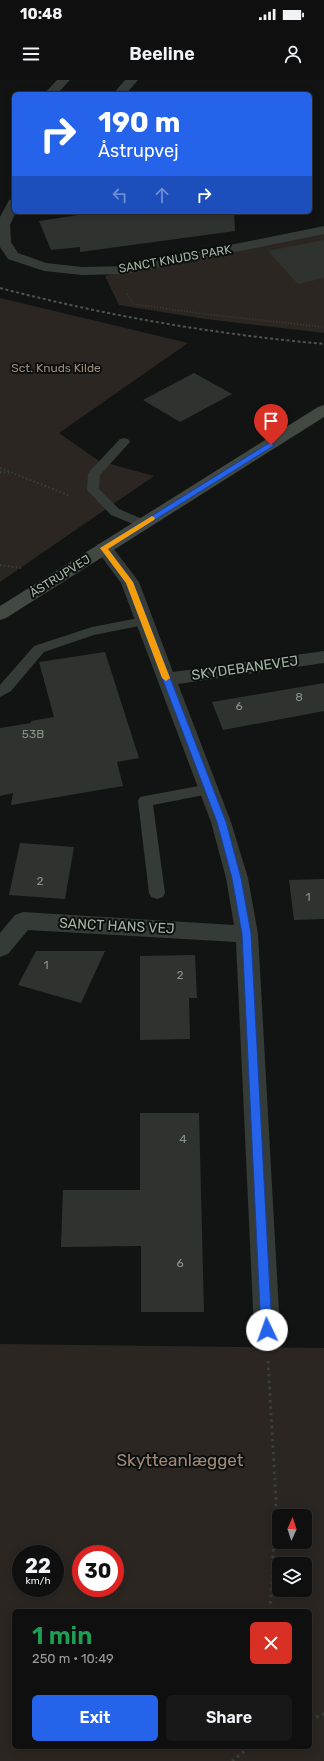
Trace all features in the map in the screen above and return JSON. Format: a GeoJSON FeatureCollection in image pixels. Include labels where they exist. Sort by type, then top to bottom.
{"type":"FeatureCollection","features":[{"type":"Feature","properties":{"kind":"street"},"geometry":{"type":"LineString","coordinates":[[52,92],[64,80]]}},
{"type":"Feature","properties":{"kind":"street"},"geometry":{"type":"LineString","coordinates":[[121,92],[132,80]]}},
{"type":"Feature","properties":{"kind":"street","name":"SANCT KNUDS PARK"},"geometry":{"type":"LineString","coordinates":[[12,206],[1,224],[4,242],[13,256],[44,267],[82,272],[126,270],[324,230]]}},
{"type":"Feature","properties":{"kind":"street","name":"ÅSTRUPVEJ"},"geometry":{"type":"LineString","coordinates":[[0,614],[324,410]]}},
{"type":"Feature","properties":{"kind":"street"},"geometry":{"type":"LineString","coordinates":[[104,548],[130,582],[221,822],[237,878],[247,934],[267,1330]]}},
{"type":"Feature","properties":{"kind":"street","name":"SKYDEBANEVEJ"},"geometry":{"type":"LineString","coordinates":[[166,679],[324,657]]}},
{"type":"Feature","properties":{"kind":"street","name":"SANCT HANS VEJ"},"geometry":{"type":"LineString","coordinates":[[0,948],[24,921],[247,934]]}},
{"type":"Feature","properties":{"kind":"lane"},"geometry":{"type":"LineString","coordinates":[[124,442],[94,474],[93,490],[115,512],[143,524]]}},
{"type":"Feature","properties":{"kind":"lane"},"geometry":{"type":"LineString","coordinates":[[0,692],[6,688],[39,648],[92,631],[144,621]]}},
{"type":"Feature","properties":{"kind":"lane"},"geometry":{"type":"LineString","coordinates":[[157,892],[145,801],[209,789]]}},
{"type":"Feature","properties":{"kind":"path"},"geometry":{"type":"LineString","coordinates":[[114,271],[133,304],[213,316],[324,327]]}},
{"type":"Feature","properties":{"kind":"path"},"geometry":{"type":"LineString","coordinates":[[0,468],[69,495]]}},
{"type":"Feature","properties":{"kind":"path"},"geometry":{"type":"LineString","coordinates":[[0,472],[13,474]]}},
{"type":"Feature","properties":{"kind":"path"},"geometry":{"type":"LineString","coordinates":[[267,1330],[276,1500],[270,1609]]}},
{"type":"Feature","properties":{"kind":"path"},"geometry":{"type":"LineString","coordinates":[[312,1718],[324,1714]]}},
{"type":"Feature","properties":{"kind":"path"},"geometry":{"type":"LineString","coordinates":[[232,1761],[247,1749]]}},
{"type":"Feature","properties":{"kind":"green space"},"geometry":{"type":"Polygon","coordinates":[[[324,233],[324,333],[205,319],[119,305],[105,276],[324,233]]]}},
{"type":"Feature","properties":{"kind":"green space","name":"Sct. Knuds Kilde"},"geometry":{"type":"Polygon","coordinates":[[[0,298],[188,343],[59,433],[99,461],[154,476],[0,582],[0,298]]]}},
{"type":"Feature","properties":{"kind":"green space","name":"Skytteanlægget"},"geometry":{"type":"Polygon","coordinates":[[[0,1344],[324,1348],[324,1761],[0,1761],[0,1344]]]}},
{"type":"Feature","properties":{"kind":"building"},"geometry":{"type":"Polygon","coordinates":[[[85,214],[234,214],[235,231],[80,252],[80,247],[51,250],[39,221],[85,214]]]}},
{"type":"Feature","properties":{"kind":"building"},"geometry":{"type":"Polygon","coordinates":[[[324,240],[324,278],[298,284],[268,251],[324,240]]]}},
{"type":"Feature","properties":{"kind":"building"},"geometry":{"type":"Polygon","coordinates":[[[194,373],[232,394],[180,422],[143,400],[194,373]]]}},
{"type":"Feature","properties":{"kind":"building"},"geometry":{"type":"Polygon","coordinates":[[[105,652],[139,758],[117,762],[123,786],[11,805],[13,793],[0,796],[0,728],[31,723],[31,721],[54,717],[39,662],[105,652]]]}},
{"type":"Feature","properties":{"kind":"building"},"geometry":{"type":"Polygon","coordinates":[[[324,683],[324,711],[223,730],[212,702],[324,683]]]}},
{"type":"Feature","properties":{"kind":"building"},"geometry":{"type":"Polygon","coordinates":[[[20,843],[74,847],[65,899],[9,895],[20,843]]]}},
{"type":"Feature","properties":{"kind":"building"},"geometry":{"type":"Polygon","coordinates":[[[324,879],[324,919],[294,920],[289,880],[324,879]]]}},
{"type":"Feature","properties":{"kind":"building"},"geometry":{"type":"Polygon","coordinates":[[[36,951],[105,951],[81,1003],[18,985],[36,951]]]}},
{"type":"Feature","properties":{"kind":"building"},"geometry":{"type":"Polygon","coordinates":[[[195,955],[197,998],[189,998],[190,1039],[140,1040],[140,956],[195,955]]]}},
{"type":"Feature","properties":{"kind":"building"},"geometry":{"type":"Polygon","coordinates":[[[140,1113],[199,1113],[204,1312],[141,1312],[141,1246],[61,1247],[63,1190],[140,1190],[140,1113]]]}},
{"type":"Feature","properties":{"kind":"railway"},"geometry":{"type":"LineString","coordinates":[[0,288],[80,307],[161,323],[242,335],[324,344]]}},
{"type":"Feature","properties":{"kind":"slow traffic"},"geometry":{"type":"LineString","coordinates":[[152,518],[104,548],[130,582],[166,678]]}},
{"type":"Feature","properties":{"kind":"route"},"geometry":{"type":"LineString","coordinates":[[267,1330],[247,934],[237,878],[221,822],[130,582],[104,548],[271,445]]}}]}
